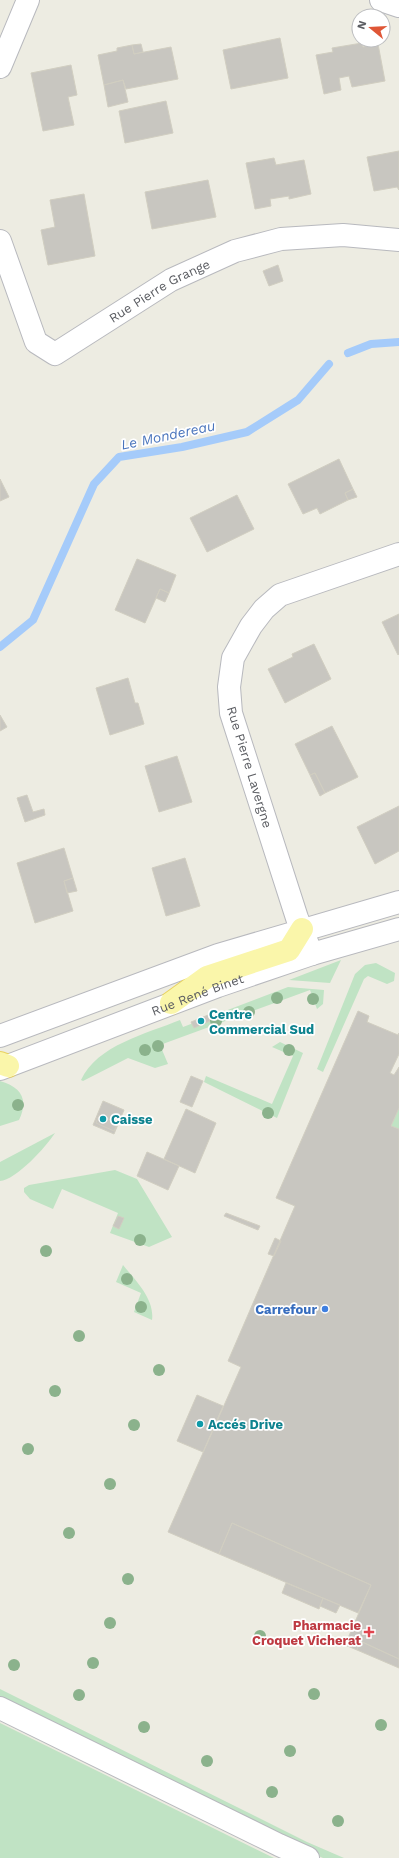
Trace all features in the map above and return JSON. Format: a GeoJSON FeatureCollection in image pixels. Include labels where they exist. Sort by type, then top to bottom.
{"type":"FeatureCollection","features":[{"type":"Feature","properties":{"kind":"main road"},"geometry":{"type":"LineString","coordinates":[[171,1004],[207,977],[289,950],[302,929]]}},
{"type":"Feature","properties":{"kind":"street"},"geometry":{"type":"LineString","coordinates":[[0,67],[28,0]]}},
{"type":"Feature","properties":{"kind":"street"},"geometry":{"type":"LineString","coordinates":[[381,0],[399,6]]}},
{"type":"Feature","properties":{"kind":"street","name":"Rue Pierre Grange"},"geometry":{"type":"LineString","coordinates":[[0,241],[36,342],[55,354],[171,280],[235,251],[281,239],[343,235],[399,240]]}},
{"type":"Feature","properties":{"kind":"street","name":"Rue Pierre Lavergne"},"geometry":{"type":"LineString","coordinates":[[312,954],[302,929],[231,713],[229,687],[233,658],[251,626],[264,609],[280,595],[399,554]]}},
{"type":"Feature","properties":{"kind":"street"},"geometry":{"type":"LineString","coordinates":[[5,1032],[218,954],[399,902]]}},
{"type":"Feature","properties":{"kind":"street"},"geometry":{"type":"LineString","coordinates":[[87,1051],[269,980],[388,940],[399,930]]}},
{"type":"Feature","properties":{"kind":"street","name":"Rue René Binet"},"geometry":{"type":"LineString","coordinates":[[3,1066],[218,986],[312,954],[399,930]]}},
{"type":"Feature","properties":{"kind":"street"},"geometry":{"type":"LineString","coordinates":[[0,1708],[272,1842],[308,1858]]}},
{"type":"Feature","properties":{"kind":"green space"},"geometry":{"type":"Polygon","coordinates":[[[341,960],[330,983],[289,980],[341,960]]]}},
{"type":"Feature","properties":{"kind":"green space"},"geometry":{"type":"Polygon","coordinates":[[[376,963],[395,973],[394,981],[387,984],[368,976],[364,979],[323,1072],[317,1069],[355,974],[365,965],[376,963]]]}},
{"type":"Feature","properties":{"kind":"green space"},"geometry":{"type":"Polygon","coordinates":[[[288,987],[324,990],[323,1004],[317,1009],[310,990],[160,1045],[168,1064],[155,1068],[128,1058],[83,1081],[81,1080],[88,1068],[98,1058],[110,1049],[124,1042],[180,1020],[183,1027],[288,987]]]}},
{"type":"Feature","properties":{"kind":"green space"},"geometry":{"type":"Polygon","coordinates":[[[280,1042],[303,1053],[277,1118],[204,1082],[206,1076],[272,1104],[293,1056],[272,1047],[280,1042]]]}},
{"type":"Feature","properties":{"kind":"green space"},"geometry":{"type":"Polygon","coordinates":[[[0,1081],[18,1090],[23,1100],[23,1106],[19,1120],[0,1126],[0,1081]]]}},
{"type":"Feature","properties":{"kind":"green space"},"geometry":{"type":"Polygon","coordinates":[[[399,1108],[399,1129],[391,1126],[399,1108]]]}},
{"type":"Feature","properties":{"kind":"green space"},"geometry":{"type":"Polygon","coordinates":[[[55,1133],[38,1154],[22,1169],[7,1179],[0,1181],[0,1162],[55,1133]]]}},
{"type":"Feature","properties":{"kind":"green space"},"geometry":{"type":"Polygon","coordinates":[[[115,1170],[137,1179],[172,1237],[149,1247],[110,1233],[118,1213],[62,1189],[53,1209],[30,1199],[24,1192],[24,1188],[29,1185],[115,1170]]]}},
{"type":"Feature","properties":{"kind":"green space"},"geometry":{"type":"Polygon","coordinates":[[[123,1265],[147,1297],[152,1312],[152,1320],[134,1312],[141,1293],[116,1282],[123,1265]]]}},
{"type":"Feature","properties":{"kind":"green space"},"geometry":{"type":"Polygon","coordinates":[[[0,1689],[307,1842],[344,1858],[323,1858],[303,1849],[0,1699],[0,1689]]]}},
{"type":"Feature","properties":{"kind":"green space"},"geometry":{"type":"Polygon","coordinates":[[[0,1723],[274,1858],[0,1858],[0,1723]]]}},
{"type":"Feature","properties":{"kind":"building"},"geometry":{"type":"Polygon","coordinates":[[[280,38],[288,78],[231,89],[223,50],[280,38]]]}},
{"type":"Feature","properties":{"kind":"building"},"geometry":{"type":"Polygon","coordinates":[[[141,44],[143,52],[134,54],[132,45],[141,44]]]}},
{"type":"Feature","properties":{"kind":"building"},"geometry":{"type":"Polygon","coordinates":[[[132,45],[134,54],[171,47],[178,79],[126,89],[123,80],[104,85],[98,55],[117,51],[117,48],[132,45]]]}},
{"type":"Feature","properties":{"kind":"building"},"geometry":{"type":"Polygon","coordinates":[[[351,45],[351,48],[379,48],[385,81],[352,87],[349,76],[339,78],[341,90],[324,94],[316,55],[333,52],[332,48],[351,45]]]}},
{"type":"Feature","properties":{"kind":"building"},"geometry":{"type":"Polygon","coordinates":[[[71,65],[77,95],[68,97],[74,125],[43,131],[31,73],[71,65]]]}},
{"type":"Feature","properties":{"kind":"building"},"geometry":{"type":"Polygon","coordinates":[[[123,80],[128,102],[108,107],[104,85],[123,80]]]}},
{"type":"Feature","properties":{"kind":"building"},"geometry":{"type":"Polygon","coordinates":[[[166,101],[173,133],[125,143],[119,111],[166,101]]]}},
{"type":"Feature","properties":{"kind":"building"},"geometry":{"type":"Polygon","coordinates":[[[399,151],[399,190],[397,187],[374,191],[367,157],[399,151]]]}},
{"type":"Feature","properties":{"kind":"building"},"geometry":{"type":"Polygon","coordinates":[[[274,158],[276,165],[304,160],[311,194],[289,199],[289,196],[270,199],[271,206],[255,209],[246,163],[274,158]]]}},
{"type":"Feature","properties":{"kind":"building"},"geometry":{"type":"Polygon","coordinates":[[[208,180],[216,217],[152,229],[145,192],[208,180]]]}},
{"type":"Feature","properties":{"kind":"building"},"geometry":{"type":"Polygon","coordinates":[[[84,194],[95,256],[48,265],[41,230],[55,227],[50,200],[84,194]]]}},
{"type":"Feature","properties":{"kind":"building"},"geometry":{"type":"Polygon","coordinates":[[[278,265],[283,281],[269,286],[263,271],[278,265]]]}},
{"type":"Feature","properties":{"kind":"building"},"geometry":{"type":"Polygon","coordinates":[[[339,459],[353,489],[345,493],[348,500],[320,514],[317,508],[303,514],[288,484],[339,459]]]}},
{"type":"Feature","properties":{"kind":"building"},"geometry":{"type":"Polygon","coordinates":[[[0,479],[9,497],[0,501],[0,479]]]}},
{"type":"Feature","properties":{"kind":"building"},"geometry":{"type":"Polygon","coordinates":[[[353,489],[357,497],[348,500],[345,493],[353,489]]]}},
{"type":"Feature","properties":{"kind":"building"},"geometry":{"type":"Polygon","coordinates":[[[237,495],[254,529],[207,552],[190,518],[237,495]]]}},
{"type":"Feature","properties":{"kind":"building"},"geometry":{"type":"Polygon","coordinates":[[[137,559],[176,575],[169,593],[160,589],[145,623],[115,610],[137,559]]]}},
{"type":"Feature","properties":{"kind":"building"},"geometry":{"type":"Polygon","coordinates":[[[160,589],[169,593],[165,602],[156,598],[160,589]]]}},
{"type":"Feature","properties":{"kind":"building"},"geometry":{"type":"Polygon","coordinates":[[[399,614],[399,654],[398,655],[382,622],[399,614]]]}},
{"type":"Feature","properties":{"kind":"building"},"geometry":{"type":"Polygon","coordinates":[[[314,644],[331,679],[285,703],[268,669],[293,657],[292,654],[314,644]]]}},
{"type":"Feature","properties":{"kind":"building"},"geometry":{"type":"Polygon","coordinates":[[[128,678],[135,703],[138,703],[144,724],[110,735],[96,688],[128,678]]]}},
{"type":"Feature","properties":{"kind":"building"},"geometry":{"type":"Polygon","coordinates":[[[0,715],[7,727],[0,731],[0,715]]]}},
{"type":"Feature","properties":{"kind":"building"},"geometry":{"type":"Polygon","coordinates":[[[332,726],[358,777],[325,793],[315,773],[310,775],[295,744],[332,726]]]}},
{"type":"Feature","properties":{"kind":"building"},"geometry":{"type":"Polygon","coordinates":[[[177,756],[192,802],[159,812],[145,766],[177,756]]]}},
{"type":"Feature","properties":{"kind":"building"},"geometry":{"type":"Polygon","coordinates":[[[315,773],[325,793],[320,796],[310,775],[315,773]]]}},
{"type":"Feature","properties":{"kind":"building"},"geometry":{"type":"Polygon","coordinates":[[[27,795],[33,812],[44,809],[45,815],[25,822],[17,798],[27,795]]]}},
{"type":"Feature","properties":{"kind":"building"},"geometry":{"type":"Polygon","coordinates":[[[399,806],[399,851],[375,864],[357,827],[399,806]]]}},
{"type":"Feature","properties":{"kind":"building"},"geometry":{"type":"Polygon","coordinates":[[[64,848],[73,878],[64,881],[73,911],[35,923],[17,863],[64,848]]]}},
{"type":"Feature","properties":{"kind":"building"},"geometry":{"type":"Polygon","coordinates":[[[185,858],[200,906],[166,916],[152,868],[185,858]]]}},
{"type":"Feature","properties":{"kind":"building"},"geometry":{"type":"Polygon","coordinates":[[[73,878],[77,891],[67,893],[64,881],[73,878]]]}},
{"type":"Feature","properties":{"kind":"building","name":"Carrefour"},"geometry":{"type":"Polygon","coordinates":[[[358,1011],[369,1016],[367,1022],[398,1035],[399,1033],[399,1054],[390,1073],[394,1075],[399,1067],[399,1108],[391,1126],[399,1129],[399,1659],[360,1641],[357,1650],[345,1645],[371,1585],[232,1523],[219,1554],[168,1532],[241,1367],[228,1361],[295,1206],[276,1198],[358,1011]]]}},
{"type":"Feature","properties":{"kind":"building","name":"Centre Commercial Sud"},"geometry":{"type":"Polygon","coordinates":[[[208,1015],[210,1021],[194,1028],[191,1022],[208,1015]]]}},
{"type":"Feature","properties":{"kind":"building"},"geometry":{"type":"Polygon","coordinates":[[[191,1076],[203,1081],[192,1107],[180,1102],[191,1076]]]}},
{"type":"Feature","properties":{"kind":"building"},"geometry":{"type":"Polygon","coordinates":[[[103,1101],[124,1110],[114,1134],[93,1125],[103,1101]]]}},
{"type":"Feature","properties":{"kind":"building"},"geometry":{"type":"Polygon","coordinates":[[[186,1109],[216,1123],[195,1173],[164,1159],[186,1109]]]}},
{"type":"Feature","properties":{"kind":"building","name":"Caisse"},"geometry":{"type":"Polygon","coordinates":[[[99,1115],[118,1123],[114,1131],[96,1123],[99,1115]]]}},
{"type":"Feature","properties":{"kind":"building"},"geometry":{"type":"Polygon","coordinates":[[[147,1152],[179,1166],[168,1190],[137,1176],[147,1152]]]}},
{"type":"Feature","properties":{"kind":"building"},"geometry":{"type":"Polygon","coordinates":[[[226,1213],[260,1226],[258,1230],[224,1216],[226,1213]]]}},
{"type":"Feature","properties":{"kind":"building"},"geometry":{"type":"Polygon","coordinates":[[[118,1216],[124,1218],[119,1229],[113,1226],[118,1216]]]}},
{"type":"Feature","properties":{"kind":"building"},"geometry":{"type":"Polygon","coordinates":[[[275,1238],[281,1241],[274,1256],[268,1254],[275,1238]]]}},
{"type":"Feature","properties":{"kind":"building","name":"Accés Drive"},"geometry":{"type":"Polygon","coordinates":[[[197,1395],[223,1406],[203,1452],[177,1441],[197,1395]]]}},
{"type":"Feature","properties":{"kind":"building"},"geometry":{"type":"Polygon","coordinates":[[[232,1523],[371,1585],[358,1613],[219,1554],[232,1523]]]}},
{"type":"Feature","properties":{"kind":"building"},"geometry":{"type":"Polygon","coordinates":[[[286,1583],[323,1598],[319,1609],[282,1593],[286,1583]]]}},
{"type":"Feature","properties":{"kind":"building"},"geometry":{"type":"Polygon","coordinates":[[[323,1598],[340,1605],[336,1613],[320,1606],[323,1598]]]}},
{"type":"Feature","properties":{"kind":"building"},"geometry":{"type":"Polygon","coordinates":[[[360,1641],[399,1659],[399,1668],[357,1650],[360,1641]]]}},
{"type":"Feature","properties":{"kind":"waterway","name":"Le Mondereau"},"geometry":{"type":"LineString","coordinates":[[348,353],[371,344],[399,342]]}},
{"type":"Feature","properties":{"kind":"waterway","name":"Le Mondereau"},"geometry":{"type":"LineString","coordinates":[[0,647],[33,620],[94,484],[119,457],[182,447],[247,432],[298,400],[329,364]]}},
{"type":"Feature","properties":{"kind":"place","name":"Centre Commercial Sud"},"geometry":{"type":"Point","coordinates":[201,1021]}},
{"type":"Feature","properties":{"kind":"place","name":"Caisse"},"geometry":{"type":"Point","coordinates":[103,1119]}},
{"type":"Feature","properties":{"kind":"place","name":"Carrefour"},"geometry":{"type":"Point","coordinates":[325,1309]}},
{"type":"Feature","properties":{"kind":"place","name":"Accés Drive"},"geometry":{"type":"Point","coordinates":[200,1424]}},
{"type":"Feature","properties":{"kind":"place","name":"Pharmacie Croquet Vicherat"},"geometry":{"type":"Point","coordinates":[369,1632]}}]}
